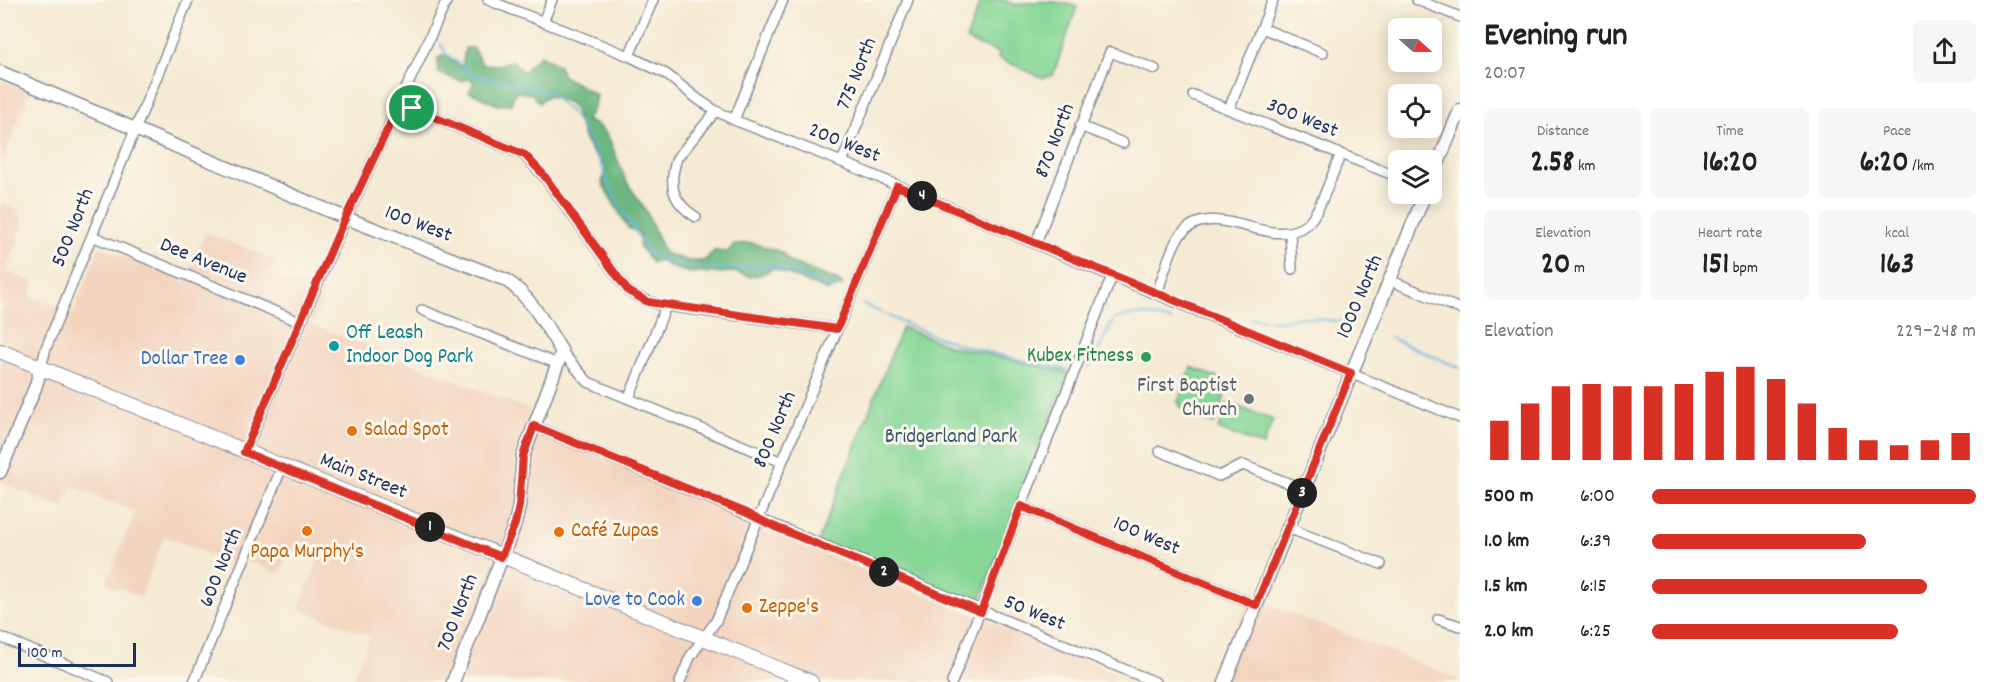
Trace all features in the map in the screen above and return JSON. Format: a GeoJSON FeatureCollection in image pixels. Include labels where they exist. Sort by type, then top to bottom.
{"type":"FeatureCollection","features":[{"type":"Feature","properties":{"kind":"main road","name":"Main Street"},"geometry":{"type":"LineString","coordinates":[[0,351],[811,682]]}},
{"type":"Feature","properties":{"kind":"street","name":"500 North"},"geometry":{"type":"LineString","coordinates":[[0,472],[35,388],[46,348],[188,0]]}},
{"type":"Feature","properties":{"kind":"street"},"geometry":{"type":"LineString","coordinates":[[244,452],[346,218],[447,0]]}},
{"type":"Feature","properties":{"kind":"street","name":"200 West"},"geometry":{"type":"LineString","coordinates":[[488,0],[629,56],[666,74],[716,111],[734,120],[842,162],[1112,276],[1460,418]]}},
{"type":"Feature","properties":{"kind":"street"},"geometry":{"type":"LineString","coordinates":[[543,22],[552,0]]}},
{"type":"Feature","properties":{"kind":"street"},"geometry":{"type":"LineString","coordinates":[[629,56],[653,0]]}},
{"type":"Feature","properties":{"kind":"street"},"geometry":{"type":"LineString","coordinates":[[734,120],[783,0]]}},
{"type":"Feature","properties":{"kind":"street","name":"775 North"},"geometry":{"type":"LineString","coordinates":[[842,162],[908,0]]}},
{"type":"Feature","properties":{"kind":"street"},"geometry":{"type":"LineString","coordinates":[[1229,109],[1274,0]]}},
{"type":"Feature","properties":{"kind":"street"},"geometry":{"type":"LineString","coordinates":[[1417,0],[1460,17]]}},
{"type":"Feature","properties":{"kind":"street"},"geometry":{"type":"LineString","coordinates":[[1262,28],[1323,53]]}},
{"type":"Feature","properties":{"kind":"street","name":"870 North"},"geometry":{"type":"LineString","coordinates":[[1036,243],[1110,52],[1155,69]]}},
{"type":"Feature","properties":{"kind":"street","name":"100 West"},"geometry":{"type":"LineString","coordinates":[[0,72],[346,218],[506,280],[520,289],[530,301],[560,358],[588,382],[782,462]]}},
{"type":"Feature","properties":{"kind":"street","name":"300 West"},"geometry":{"type":"LineString","coordinates":[[1193,95],[1388,173]]}},
{"type":"Feature","properties":{"kind":"street"},"geometry":{"type":"LineString","coordinates":[[400,103],[525,155],[543,174],[628,291],[648,302],[837,329]]}},
{"type":"Feature","properties":{"kind":"street"},"geometry":{"type":"LineString","coordinates":[[1442,153],[1460,110]]}},
{"type":"Feature","properties":{"kind":"street"},"geometry":{"type":"LineString","coordinates":[[696,217],[677,201],[673,185],[674,168],[677,158],[716,111]]}},
{"type":"Feature","properties":{"kind":"street"},"geometry":{"type":"LineString","coordinates":[[1080,126],[1123,143]]}},
{"type":"Feature","properties":{"kind":"street"},"geometry":{"type":"LineString","coordinates":[[1157,294],[1177,239],[1190,225],[1210,219],[1277,232],[1290,232],[1308,223],[1316,212],[1341,154]]}},
{"type":"Feature","properties":{"kind":"street","name":"800 North"},"geometry":{"type":"LineString","coordinates":[[680,682],[689,660],[702,638],[716,621],[897,186]]}},
{"type":"Feature","properties":{"kind":"street","name":"1000 North"},"geometry":{"type":"LineString","coordinates":[[1225,682],[1421,204]]}},
{"type":"Feature","properties":{"kind":"street"},"geometry":{"type":"LineString","coordinates":[[1290,232],[1292,269]]}},
{"type":"Feature","properties":{"kind":"street","name":"Dee Avenue"},"geometry":{"type":"LineString","coordinates":[[92,236],[300,322]]}},
{"type":"Feature","properties":{"kind":"street"},"geometry":{"type":"LineString","coordinates":[[952,682],[1112,276]]}},
{"type":"Feature","properties":{"kind":"street"},"geometry":{"type":"LineString","coordinates":[[1389,280],[1460,309]]}},
{"type":"Feature","properties":{"kind":"street"},"geometry":{"type":"LineString","coordinates":[[629,398],[666,306]]}},
{"type":"Feature","properties":{"kind":"street"},"geometry":{"type":"LineString","coordinates":[[422,310],[560,358]]}},
{"type":"Feature","properties":{"kind":"street","name":"700 North"},"geometry":{"type":"LineString","coordinates":[[453,682],[515,524],[519,506],[523,456],[560,358]]}},
{"type":"Feature","properties":{"kind":"street","name":"50 West"},"geometry":{"type":"LineString","coordinates":[[534,426],[1155,682]]}},
{"type":"Feature","properties":{"kind":"street"},"geometry":{"type":"LineString","coordinates":[[1160,451],[1219,476],[1243,465],[1304,489]]}},
{"type":"Feature","properties":{"kind":"street","name":"600 North"},"geometry":{"type":"LineString","coordinates":[[194,682],[282,467]]}},
{"type":"Feature","properties":{"kind":"street","name":"100 West"},"geometry":{"type":"LineString","coordinates":[[1021,506],[1256,605]]}},
{"type":"Feature","properties":{"kind":"street"},"geometry":{"type":"LineString","coordinates":[[1288,528],[1381,564]]}},
{"type":"Feature","properties":{"kind":"street"},"geometry":{"type":"LineString","coordinates":[[1438,619],[1460,626]]}},
{"type":"Feature","properties":{"kind":"street"},"geometry":{"type":"LineString","coordinates":[[0,637],[108,682]]}},
{"type":"Feature","properties":{"kind":"shaded area"},"geometry":{"type":"Polygon","coordinates":[[[0,80],[30,92],[0,167],[0,80]]]}},
{"type":"Feature","properties":{"kind":"shaded area"},"geometry":{"type":"Polygon","coordinates":[[[0,203],[17,209],[24,222],[6,271],[34,282],[30,297],[73,313],[100,247],[185,282],[205,232],[275,260],[270,274],[324,295],[312,325],[530,410],[525,426],[887,580],[1140,682],[368,682],[354,677],[370,636],[298,609],[318,560],[289,548],[279,574],[236,556],[234,564],[164,536],[141,597],[106,584],[135,512],[72,486],[62,508],[0,482],[0,203]]]}},
{"type":"Feature","properties":{"kind":"shaded area"},"geometry":{"type":"Polygon","coordinates":[[[1249,598],[1391,651],[1460,680],[1460,682],[1214,682],[1249,598]]]}},
{"type":"Feature","properties":{"kind":"green space"},"geometry":{"type":"Polygon","coordinates":[[[981,0],[1004,0],[1016,5],[1031,2],[1054,2],[1077,7],[1053,75],[1043,78],[998,58],[999,53],[966,40],[981,0]]]}},
{"type":"Feature","properties":{"kind":"green space"},"geometry":{"type":"Polygon","coordinates":[[[465,48],[473,48],[482,64],[498,65],[513,61],[523,72],[540,55],[559,66],[563,76],[596,95],[594,107],[586,121],[596,124],[608,136],[626,181],[646,211],[664,253],[689,261],[704,261],[714,251],[728,252],[734,244],[753,243],[781,252],[790,262],[843,285],[828,291],[773,268],[761,275],[745,276],[735,272],[686,272],[661,261],[652,263],[639,246],[640,233],[628,228],[602,183],[606,167],[587,144],[572,105],[547,96],[539,103],[532,94],[515,92],[511,104],[497,105],[469,92],[474,82],[470,79],[460,81],[438,73],[438,58],[444,55],[462,68],[465,48]]]}},
{"type":"Feature","properties":{"kind":"green space","name":"Bridgerland Park"},"geometry":{"type":"Polygon","coordinates":[[[902,327],[950,346],[1069,373],[982,595],[977,602],[971,603],[818,542],[902,327]]]}},
{"type":"Feature","properties":{"kind":"green space"},"geometry":{"type":"Polygon","coordinates":[[[1191,367],[1218,378],[1224,398],[1214,424],[1184,413],[1178,402],[1191,367]]]}},
{"type":"Feature","properties":{"kind":"green space"},"geometry":{"type":"Polygon","coordinates":[[[1228,403],[1273,420],[1263,446],[1218,429],[1228,403]]]}},
{"type":"Feature","properties":{"kind":"waterway"},"geometry":{"type":"LineString","coordinates":[[441,44],[446,54],[474,75],[550,93],[573,114],[596,152],[612,192],[648,253],[688,266],[725,269],[771,265],[834,289]]}},
{"type":"Feature","properties":{"kind":"waterway"},"geometry":{"type":"LineString","coordinates":[[863,304],[963,346],[1067,370]]}},
{"type":"Feature","properties":{"kind":"waterway"},"geometry":{"type":"LineString","coordinates":[[1088,368],[1114,319],[1143,315],[1172,321]]}},
{"type":"Feature","properties":{"kind":"waterway"},"geometry":{"type":"LineString","coordinates":[[1251,318],[1277,321],[1302,317],[1343,322]]}},
{"type":"Feature","properties":{"kind":"waterway"},"geometry":{"type":"LineString","coordinates":[[1389,337],[1460,368]]}},
{"type":"Feature","properties":{"kind":"place","name":"Off Leash Indoor Dog Park"},"geometry":{"type":"Point","coordinates":[334,346]}},
{"type":"Feature","properties":{"kind":"place","name":"Kubex Fitness"},"geometry":{"type":"Point","coordinates":[1146,357]}},
{"type":"Feature","properties":{"kind":"place","name":"Dollar Tree"},"geometry":{"type":"Point","coordinates":[240,360]}},
{"type":"Feature","properties":{"kind":"place","name":"First Baptist Church"},"geometry":{"type":"Point","coordinates":[1249,399]}},
{"type":"Feature","properties":{"kind":"place","name":"Salad Spot"},"geometry":{"type":"Point","coordinates":[352,431]}},
{"type":"Feature","properties":{"kind":"place","name":"Papa Murphy's"},"geometry":{"type":"Point","coordinates":[307,531]}},
{"type":"Feature","properties":{"kind":"place","name":"Café Zupas"},"geometry":{"type":"Point","coordinates":[559,532]}},
{"type":"Feature","properties":{"kind":"place","name":"Love to Cook"},"geometry":{"type":"Point","coordinates":[697,601]}},
{"type":"Feature","properties":{"kind":"place","name":"Zeppe's"},"geometry":{"type":"Point","coordinates":[747,608]}},
{"type":"Feature","properties":{"kind":"route"},"geometry":{"type":"LineString","coordinates":[[400,103],[412,108],[525,155],[534,162],[628,291],[648,302],[837,329],[897,186],[1351,373],[1256,605],[1021,506],[981,612],[534,426],[523,456],[519,506],[515,524],[501,557],[244,452],[341,227],[400,103]]}}]}
